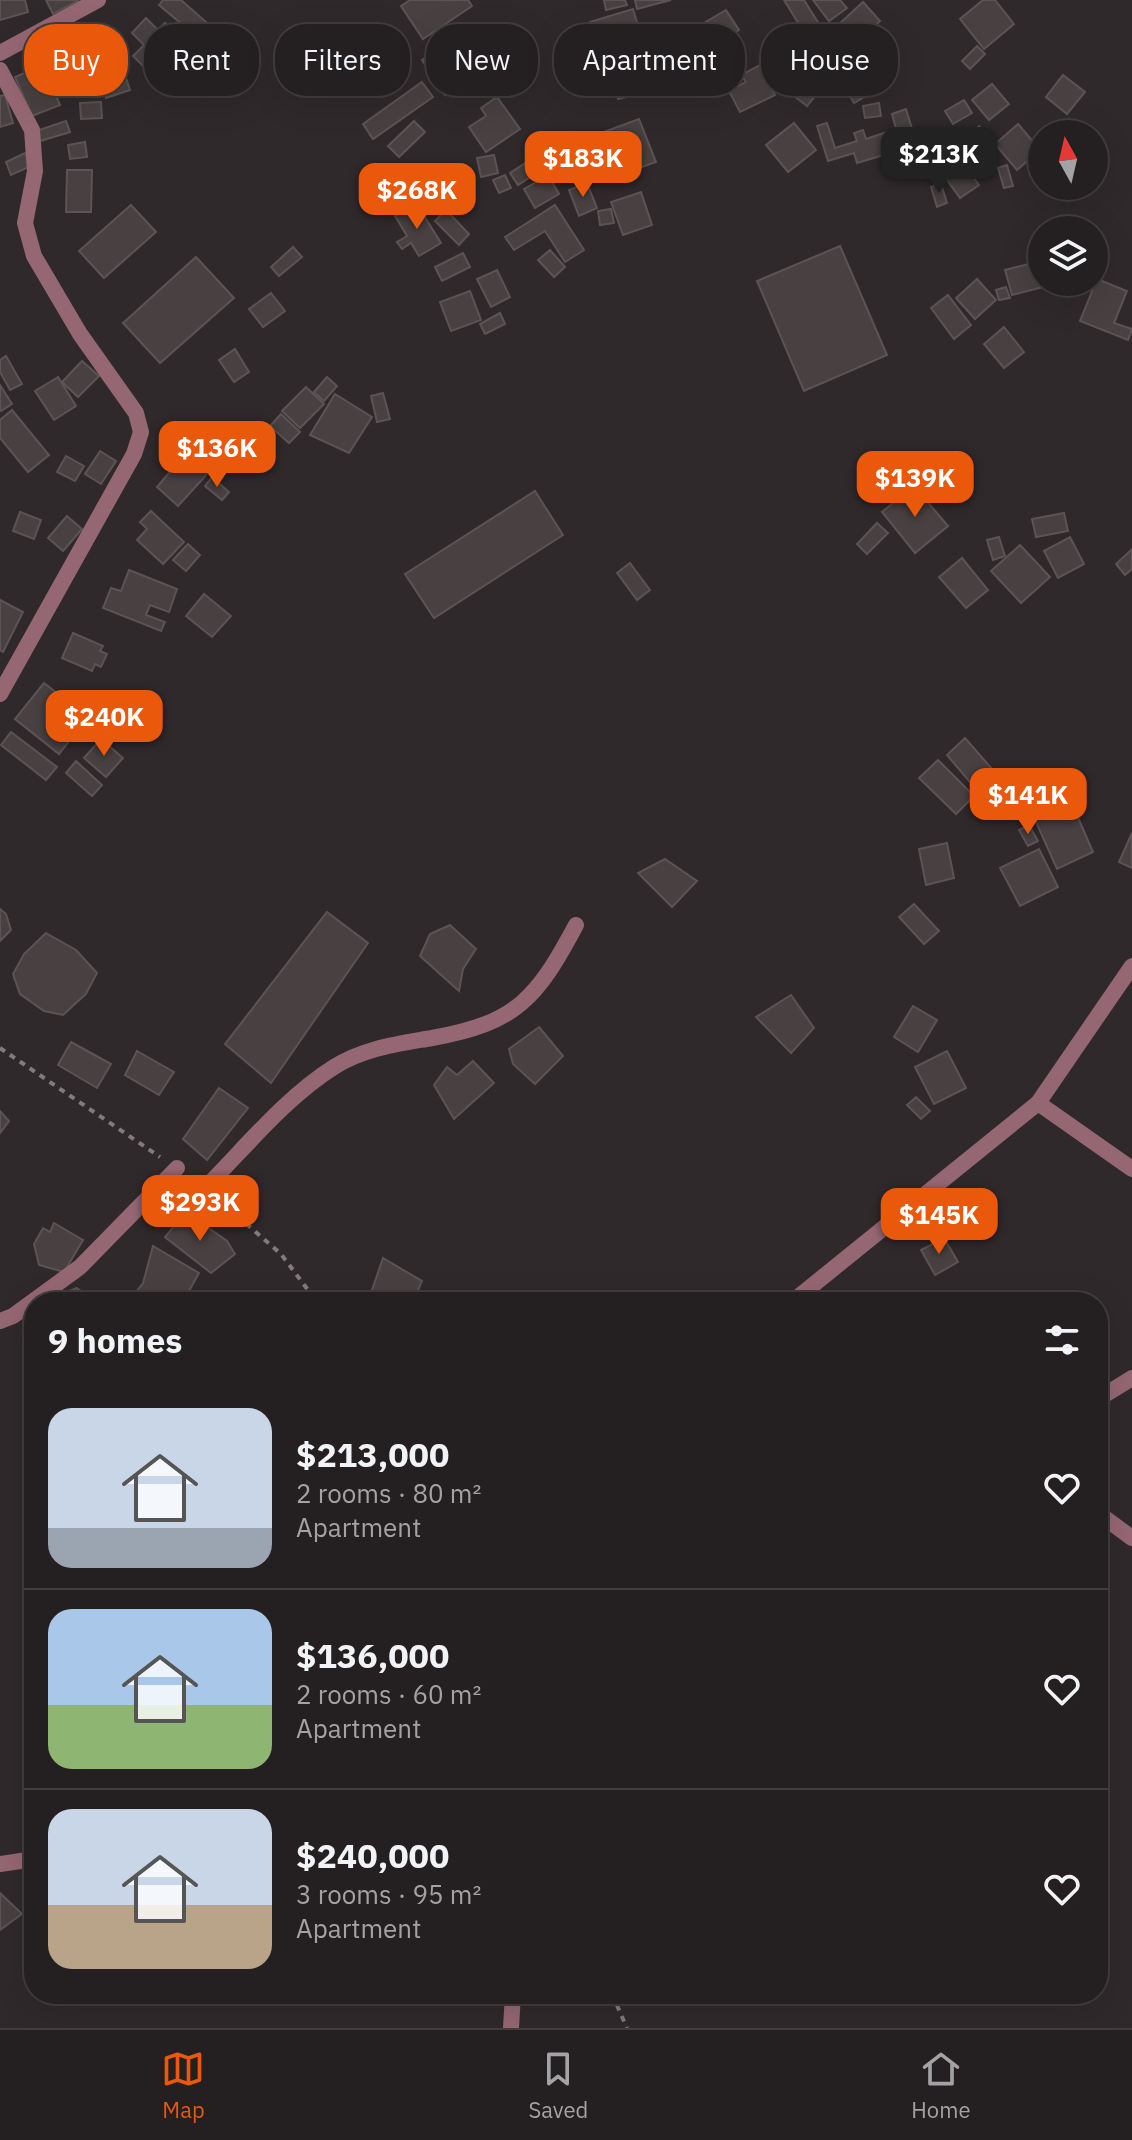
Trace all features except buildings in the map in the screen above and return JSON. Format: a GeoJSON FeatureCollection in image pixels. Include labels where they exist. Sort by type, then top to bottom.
{"type":"FeatureCollection","features":[{"type":"Feature","properties":{"kind":"street"},"geometry":{"type":"LineString","coordinates":[[0,53],[98,0]]}},
{"type":"Feature","properties":{"kind":"street"},"geometry":{"type":"LineString","coordinates":[[0,70],[32,130],[35,171],[25,223],[34,256],[80,334],[136,413],[141,432],[134,454],[1,688]]}},
{"type":"Feature","properties":{"kind":"street"},"geometry":{"type":"LineString","coordinates":[[205,1188],[299,1095],[335,1067],[389,1044],[488,1025],[526,1002],[548,977],[576,925]]}},
{"type":"Feature","properties":{"kind":"street"},"geometry":{"type":"LineString","coordinates":[[804,1292],[1038,1103],[1132,966]]}},
{"type":"Feature","properties":{"kind":"street"},"geometry":{"type":"LineString","coordinates":[[1038,1103],[1132,1169]]}},
{"type":"Feature","properties":{"kind":"street"},"geometry":{"type":"LineString","coordinates":[[43,1292],[80,1267],[177,1168]]}},
{"type":"Feature","properties":{"kind":"street"},"geometry":{"type":"LineString","coordinates":[[0,1321],[24,1305]]}},
{"type":"Feature","properties":{"kind":"street"},"geometry":{"type":"LineString","coordinates":[[1108,1393],[1132,1378]]}},
{"type":"Feature","properties":{"kind":"street"},"geometry":{"type":"LineString","coordinates":[[1108,1520],[1132,1538]]}},
{"type":"Feature","properties":{"kind":"street"},"geometry":{"type":"LineString","coordinates":[[0,1864],[24,1860]]}},
{"type":"Feature","properties":{"kind":"street"},"geometry":{"type":"LineString","coordinates":[[511,2028],[512,2004]]}},
{"type":"Feature","properties":{"kind":"path"},"geometry":{"type":"LineString","coordinates":[[616,2004],[627,2028]]}}]}
